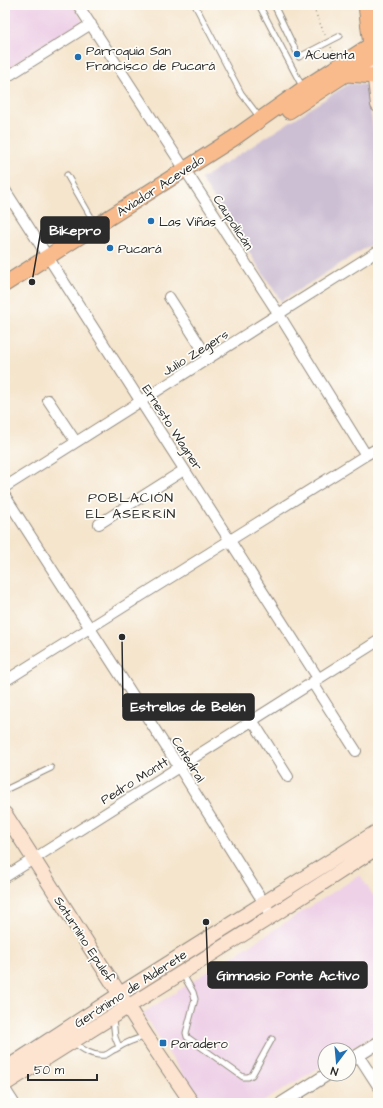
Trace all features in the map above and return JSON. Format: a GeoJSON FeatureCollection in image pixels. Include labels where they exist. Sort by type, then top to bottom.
{"type":"FeatureCollection","features":[{"type":"Feature","properties":{"kind":"main road"},"geometry":{"type":"LineString","coordinates":[[366,5],[378,105]]}},
{"type":"Feature","properties":{"kind":"main road","name":"Aviador Acevedo"},"geometry":{"type":"LineString","coordinates":[[234,138],[266,126],[347,74],[372,51]]}},
{"type":"Feature","properties":{"kind":"main road","name":"Aviador Acevedo"},"geometry":{"type":"LineString","coordinates":[[5,284],[234,138],[303,89],[372,51]]}},
{"type":"Feature","properties":{"kind":"main road"},"geometry":{"type":"LineString","coordinates":[[347,74],[375,76]]}},
{"type":"Feature","properties":{"kind":"main road"},"geometry":{"type":"LineString","coordinates":[[299,104],[303,89],[318,92]]}},
{"type":"Feature","properties":{"kind":"main road","name":"Saturnino Epulef"},"geometry":{"type":"LineString","coordinates":[[5,814],[147,1037],[192,1103]]}},
{"type":"Feature","properties":{"kind":"main road","name":"Gerónimo de Alderete"},"geometry":{"type":"LineString","coordinates":[[5,1069],[378,830]]}},
{"type":"Feature","properties":{"kind":"main road","name":"Gerónimo de Alderete"},"geometry":{"type":"LineString","coordinates":[[5,1084],[272,916],[378,847]]}},
{"type":"Feature","properties":{"kind":"street","name":"Caupolicán"},"geometry":{"type":"LineString","coordinates":[[78,5],[278,314],[366,455]]}},
{"type":"Feature","properties":{"kind":"street"},"geometry":{"type":"LineString","coordinates":[[5,78],[91,24]]}},
{"type":"Feature","properties":{"kind":"street","name":"Ernesto Wagner"},"geometry":{"type":"LineString","coordinates":[[5,190],[230,540],[315,680],[356,751]]}},
{"type":"Feature","properties":{"kind":"street","name":"Julio Zegers"},"geometry":{"type":"LineString","coordinates":[[5,487],[378,251]]}},
{"type":"Feature","properties":{"kind":"street"},"geometry":{"type":"LineString","coordinates":[[169,297],[208,358]]}},
{"type":"Feature","properties":{"kind":"street"},"geometry":{"type":"LineString","coordinates":[[48,400],[76,442]]}},
{"type":"Feature","properties":{"kind":"street"},"geometry":{"type":"LineString","coordinates":[[5,682],[378,448]]}},
{"type":"Feature","properties":{"kind":"street"},"geometry":{"type":"LineString","coordinates":[[99,524],[184,470]]}},
{"type":"Feature","properties":{"kind":"street","name":"Catedral"},"geometry":{"type":"LineString","coordinates":[[5,496],[179,766],[272,916]]}},
{"type":"Feature","properties":{"kind":"street","name":"Pedro Montt"},"geometry":{"type":"LineString","coordinates":[[5,877],[378,640]]}},
{"type":"Feature","properties":{"kind":"street"},"geometry":{"type":"LineString","coordinates":[[252,720],[288,777]]}},
{"type":"Feature","properties":{"kind":"street"},"geometry":{"type":"LineString","coordinates":[[357,1056],[378,1043]]}},
{"type":"Feature","properties":{"kind":"street"},"geometry":{"type":"LineString","coordinates":[[357,1062],[378,1086]]}},
{"type":"Feature","properties":{"kind":"street"},"geometry":{"type":"LineString","coordinates":[[282,1103],[317,1081]]}},
{"type":"Feature","properties":{"kind":"street"},"geometry":{"type":"LineString","coordinates":[[5,1089],[14,1103]]}},
{"type":"Feature","properties":{"kind":"lane"},"geometry":{"type":"LineString","coordinates":[[195,5],[241,94],[260,119]]}},
{"type":"Feature","properties":{"kind":"lane"},"geometry":{"type":"LineString","coordinates":[[260,5],[303,89]]}},
{"type":"Feature","properties":{"kind":"lane"},"geometry":{"type":"LineString","coordinates":[[274,5],[299,57],[340,36]]}},
{"type":"Feature","properties":{"kind":"lane"},"geometry":{"type":"LineString","coordinates":[[67,175],[96,226]]}},
{"type":"Feature","properties":{"kind":"lane"},"geometry":{"type":"LineString","coordinates":[[5,790],[51,768]]}},
{"type":"Feature","properties":{"kind":"lane"},"geometry":{"type":"LineString","coordinates":[[182,973],[193,992],[195,999],[186,1033],[187,1037],[243,1077],[252,1076],[272,1039]]}},
{"type":"Feature","properties":{"kind":"lane"},"geometry":{"type":"LineString","coordinates":[[112,1016],[115,1037],[119,1047]]}},
{"type":"Feature","properties":{"kind":"lane"},"geometry":{"type":"LineString","coordinates":[[72,1041],[85,1051],[98,1055],[106,1055],[134,1040],[147,1037]]}},
{"type":"Feature","properties":{"kind":"shaded area"},"geometry":{"type":"Polygon","coordinates":[[[5,5],[73,5],[83,21],[5,70],[5,5]]]}},
{"type":"Feature","properties":{"kind":"shaded area"},"geometry":{"type":"Polygon","coordinates":[[[350,83],[367,85],[378,165],[378,240],[281,301],[201,179],[350,83]]]}},
{"type":"Feature","properties":{"kind":"shaded area"},"geometry":{"type":"Polygon","coordinates":[[[360,875],[378,903],[378,1032],[357,1045],[357,1042],[317,1042],[317,1069],[261,1103],[201,1103],[143,1013],[360,875]]]}},
{"type":"Feature","properties":{"kind":"place","name":"ACuenta"},"geometry":{"type":"Point","coordinates":[297,54]}},
{"type":"Feature","properties":{"kind":"place","name":"Parroquia San Francisco de Pucará"},"geometry":{"type":"Point","coordinates":[78,57]}},
{"type":"Feature","properties":{"kind":"place","name":"Las Viñas"},"geometry":{"type":"Point","coordinates":[151,221]}},
{"type":"Feature","properties":{"kind":"place","name":"Pucará"},"geometry":{"type":"Point","coordinates":[110,248]}},
{"type":"Feature","properties":{"kind":"place","name":"Bikepro"},"geometry":{"type":"Point","coordinates":[32,282]}},
{"type":"Feature","properties":{"kind":"place","name":"Estrellas de Belén"},"geometry":{"type":"Point","coordinates":[122,637]}},
{"type":"Feature","properties":{"kind":"place","name":"Gimnasio Ponte Activo"},"geometry":{"type":"Point","coordinates":[206,922]}},
{"type":"Feature","properties":{"kind":"place","name":"Paradero"},"geometry":{"type":"Point","coordinates":[163,1043]}},
{"type":"Feature","properties":{"kind":"district","name":"POBLACIÓN EL ASERRÍN"},"geometry":{"type":"Point","coordinates":[131,506]}}]}
